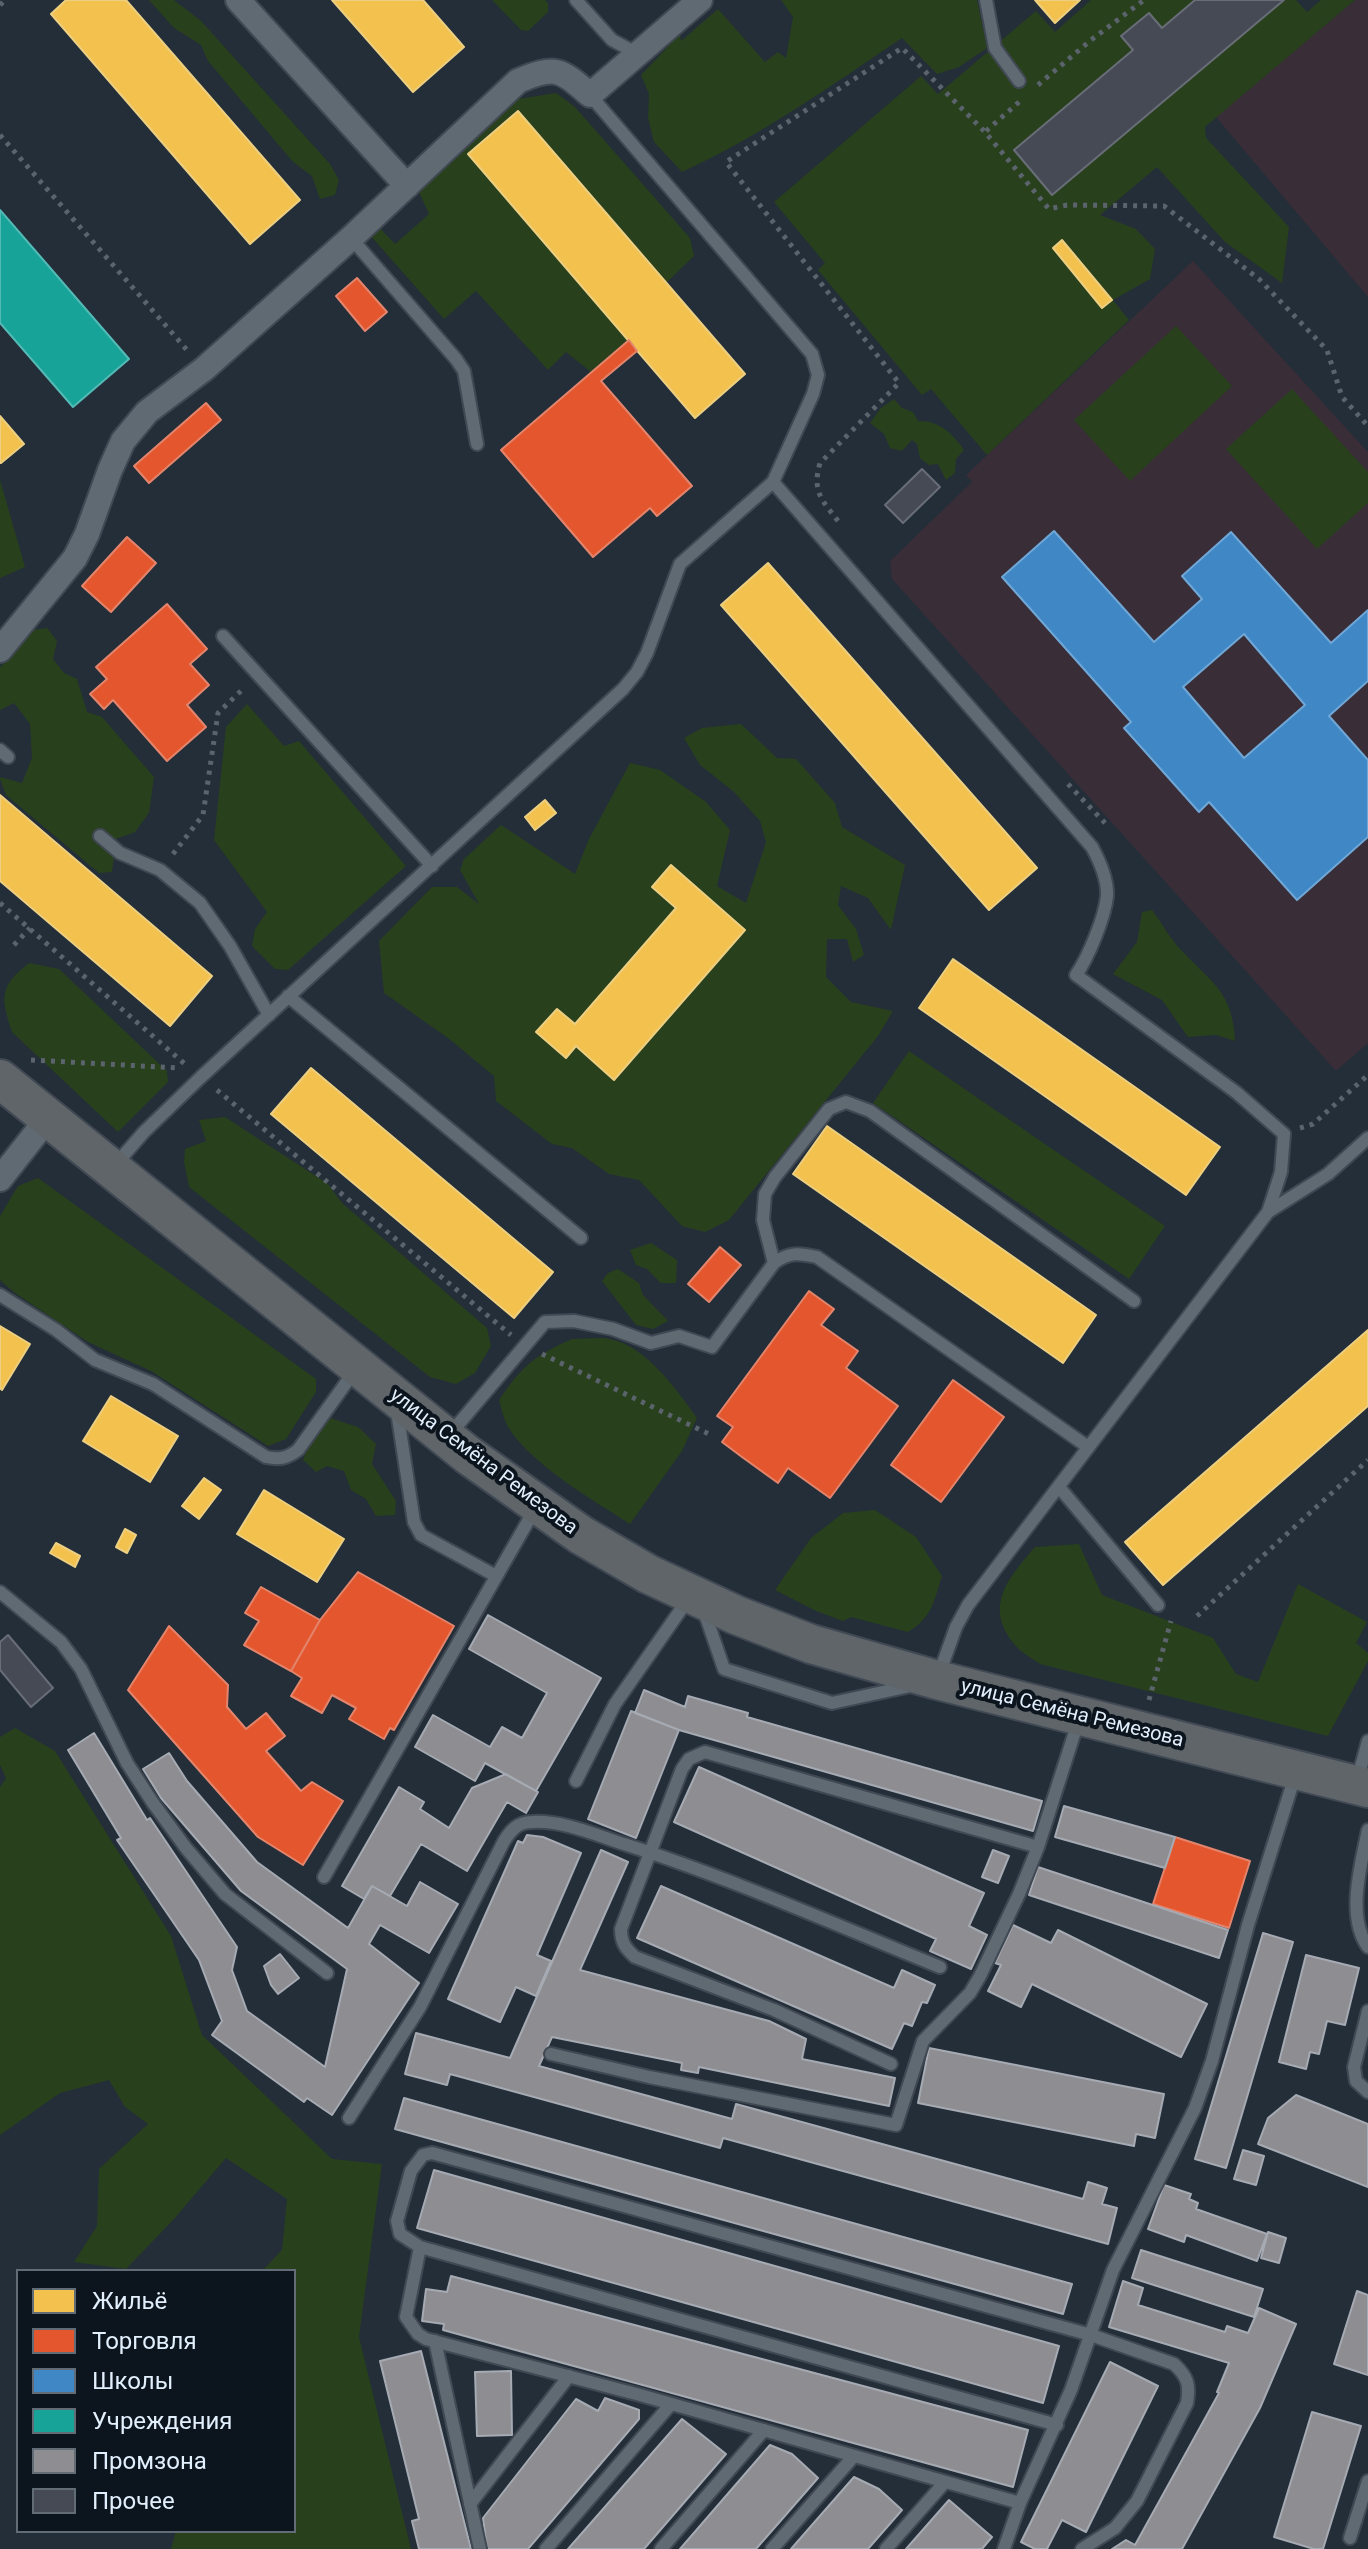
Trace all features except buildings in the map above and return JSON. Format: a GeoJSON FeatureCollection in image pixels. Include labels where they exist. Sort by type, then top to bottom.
{"type":"FeatureCollection","features":[{"type":"Feature","properties":{"kind":"main road","name":"улица Семёна Ремезова"},"geometry":{"type":"LineString","coordinates":[[15,1070],[48,1118],[447,1438],[581,1535],[696,1598],[811,1644],[937,1680],[1362,1786]]}},
{"type":"Feature","properties":{"kind":"street"},"geometry":{"type":"LineString","coordinates":[[238,0],[407,186]]}},
{"type":"Feature","properties":{"kind":"street"},"geometry":{"type":"LineString","coordinates":[[0,650],[75,558],[123,441],[147,412],[204,369],[351,238],[518,81],[543,71],[566,75],[590,95],[700,0]]}},
{"type":"Feature","properties":{"kind":"street"},"geometry":{"type":"LineString","coordinates":[[0,1179],[48,1118]]}},
{"type":"Feature","properties":{"kind":"lane"},"geometry":{"type":"LineString","coordinates":[[576,0],[612,40],[638,54]]}},
{"type":"Feature","properties":{"kind":"lane"},"geometry":{"type":"LineString","coordinates":[[986,0],[995,48],[1019,81]]}},
{"type":"Feature","properties":{"kind":"lane"},"geometry":{"type":"LineString","coordinates":[[111,1170],[151,1125],[288,996],[623,689],[647,653],[680,564],[773,482],[813,394],[818,375],[812,354],[590,95]]}},
{"type":"Feature","properties":{"kind":"lane"},"geometry":{"type":"LineString","coordinates":[[351,238],[464,371],[477,444]]}},
{"type":"Feature","properties":{"kind":"lane"},"geometry":{"type":"LineString","coordinates":[[696,1598],[724,1669],[832,1703],[937,1680],[956,1627],[968,1605],[1268,1212],[1281,1172],[1284,1134],[1237,1093],[1076,975],[1089,956],[1107,895],[1100,862],[1092,847],[773,482]]}},
{"type":"Feature","properties":{"kind":"lane"},"geometry":{"type":"LineString","coordinates":[[223,636],[432,866]]}},
{"type":"Feature","properties":{"kind":"lane"},"geometry":{"type":"LineString","coordinates":[[100,836],[120,853],[160,870],[200,903],[230,946],[269,1015]]}},
{"type":"Feature","properties":{"kind":"lane"},"geometry":{"type":"LineString","coordinates":[[288,996],[581,1238]]}},
{"type":"Feature","properties":{"kind":"lane"},"geometry":{"type":"LineString","coordinates":[[774,1263],[763,1220],[765,1194],[829,1109],[846,1102],[870,1111],[1134,1301]]}},
{"type":"Feature","properties":{"kind":"lane"},"geometry":{"type":"LineString","coordinates":[[1268,1212],[1328,1174],[1368,1138]]}},
{"type":"Feature","properties":{"kind":"lane"},"geometry":{"type":"LineString","coordinates":[[447,1438],[545,1322],[574,1321],[613,1329],[651,1343],[679,1336],[712,1347],[774,1263],[786,1255],[798,1253],[817,1257],[1088,1447]]}},
{"type":"Feature","properties":{"kind":"lane"},"geometry":{"type":"LineString","coordinates":[[0,1295],[56,1330],[95,1360],[153,1384],[266,1457],[289,1457],[298,1450],[358,1366]]}},
{"type":"Feature","properties":{"kind":"lane"},"geometry":{"type":"LineString","coordinates":[[395,1396],[414,1522],[421,1535],[496,1576]]}},
{"type":"Feature","properties":{"kind":"lane"},"geometry":{"type":"LineString","coordinates":[[1059,1487],[1158,1605]]}},
{"type":"Feature","properties":{"kind":"lane"},"geometry":{"type":"LineString","coordinates":[[324,1877],[537,1505]]}},
{"type":"Feature","properties":{"kind":"lane"},"geometry":{"type":"LineString","coordinates":[[0,1592],[61,1642],[81,1669],[127,1763],[153,1803],[225,1894],[327,1973]]}},
{"type":"Feature","properties":{"kind":"lane"},"geometry":{"type":"LineString","coordinates":[[576,1781],[615,1704],[696,1598]]}},
{"type":"Feature","properties":{"kind":"lane"},"geometry":{"type":"LineString","coordinates":[[551,2054],[649,2077],[896,2125],[918,2049],[964,2000],[980,1976],[1038,1847],[1080,1716]]}},
{"type":"Feature","properties":{"kind":"lane"},"geometry":{"type":"LineString","coordinates":[[1362,1786],[1368,1741]]}},
{"type":"Feature","properties":{"kind":"lane"},"geometry":{"type":"LineString","coordinates":[[891,2064],[774,2010],[635,1957],[626,1950],[621,1940],[621,1929],[682,1769],[689,1759],[705,1752],[1038,1847]]}},
{"type":"Feature","properties":{"kind":"lane"},"geometry":{"type":"LineString","coordinates":[[1004,2549],[1020,2503],[1057,2425],[1113,2270],[1195,2108],[1212,2061],[1248,1925],[1297,1770]]}},
{"type":"Feature","properties":{"kind":"lane"},"geometry":{"type":"LineString","coordinates":[[349,2118],[420,2007],[511,1830],[519,1824],[531,1821],[546,1823],[650,1852],[940,1967]]}},
{"type":"Feature","properties":{"kind":"lane"},"geometry":{"type":"LineString","coordinates":[[1368,1830],[1359,1875],[1357,1921],[1361,1938],[1368,1947]]}},
{"type":"Feature","properties":{"kind":"lane"},"geometry":{"type":"LineString","coordinates":[[1367,2017],[1354,2067],[1356,2081],[1368,2092]]}},
{"type":"Feature","properties":{"kind":"lane"},"geometry":{"type":"LineString","coordinates":[[1057,2425],[420,2247],[400,2234],[397,2221],[411,2171],[423,2155],[432,2153],[1091,2335],[1174,2364],[1185,2374],[1189,2387],[1187,2403],[1137,2501],[1115,2528],[1082,2549]]}},
{"type":"Feature","properties":{"kind":"lane"},"geometry":{"type":"LineString","coordinates":[[420,2247],[406,2317],[418,2334],[1020,2503]]}},
{"type":"Feature","properties":{"kind":"lane"},"geometry":{"type":"LineString","coordinates":[[435,2341],[480,2549]]}},
{"type":"Feature","properties":{"kind":"lane"},"geometry":{"type":"LineString","coordinates":[[470,2504],[569,2376]]}},
{"type":"Feature","properties":{"kind":"lane"},"geometry":{"type":"LineString","coordinates":[[546,2549],[671,2404]]}},
{"type":"Feature","properties":{"kind":"lane"},"geometry":{"type":"LineString","coordinates":[[661,2549],[764,2430]]}},
{"type":"Feature","properties":{"kind":"lane"},"geometry":{"type":"LineString","coordinates":[[772,2549],[854,2456]]}},
{"type":"Feature","properties":{"kind":"lane"},"geometry":{"type":"LineString","coordinates":[[1350,2538],[1368,2481]]}},
{"type":"Feature","properties":{"kind":"lane"},"geometry":{"type":"LineString","coordinates":[[886,2549],[945,2482]]}},
{"type":"Feature","properties":{"kind":"path"},"geometry":{"type":"LineString","coordinates":[[0,5],[5,0]]}},
{"type":"Feature","properties":{"kind":"path"},"geometry":{"type":"LineString","coordinates":[[1032,91],[1144,0]]}},
{"type":"Feature","properties":{"kind":"path"},"geometry":{"type":"LineString","coordinates":[[845,531],[818,493],[816,478],[820,463],[899,383],[726,162],[902,48],[985,132],[1049,209],[1067,205],[1164,206],[1259,279],[1327,350],[1342,397],[1368,426]]}},
{"type":"Feature","properties":{"kind":"path"},"geometry":{"type":"LineString","coordinates":[[985,132],[1020,101]]}},
{"type":"Feature","properties":{"kind":"path"},"geometry":{"type":"LineString","coordinates":[[0,135],[204,369]]}},
{"type":"Feature","properties":{"kind":"path"},"geometry":{"type":"LineString","coordinates":[[160,870],[203,815],[218,713],[258,675]]}},
{"type":"Feature","properties":{"kind":"path"},"geometry":{"type":"LineString","coordinates":[[1063,778],[1105,823]]}},
{"type":"Feature","properties":{"kind":"path"},"geometry":{"type":"LineString","coordinates":[[0,903],[191,1069],[15,1070]]}},
{"type":"Feature","properties":{"kind":"path"},"geometry":{"type":"LineString","coordinates":[[14,945],[30,928]]}},
{"type":"Feature","properties":{"kind":"path"},"geometry":{"type":"LineString","coordinates":[[1284,1134],[1313,1124],[1368,1075]]}},
{"type":"Feature","properties":{"kind":"path"},"geometry":{"type":"LineString","coordinates":[[210,1085],[517,1340]]}},
{"type":"Feature","properties":{"kind":"path"},"geometry":{"type":"LineString","coordinates":[[534,1351],[711,1435]]}},
{"type":"Feature","properties":{"kind":"path"},"geometry":{"type":"LineString","coordinates":[[1197,1616],[1368,1460]]}},
{"type":"Feature","properties":{"kind":"path"},"geometry":{"type":"LineString","coordinates":[[1146,1713],[1174,1609]]}},
{"type":"Feature","properties":{"kind":"shaded area"},"geometry":{"type":"Polygon","coordinates":[[[1355,0],[1368,0],[1368,297],[1216,117],[1355,0]]]}},
{"type":"Feature","properties":{"kind":"shaded area"},"geometry":{"type":"Polygon","coordinates":[[[1193,261],[1368,452],[1368,1043],[1336,1071],[892,579],[890,561],[972,482],[966,475],[1193,261]]]}},
{"type":"Feature","properties":{"kind":"green space"},"geometry":{"type":"Polygon","coordinates":[[[149,0],[174,0],[201,21],[330,164],[339,180],[335,195],[320,199],[312,176],[293,162],[208,61],[201,45],[174,28],[149,0]]]}},
{"type":"Feature","properties":{"kind":"green space"},"geometry":{"type":"Polygon","coordinates":[[[492,0],[545,0],[548,12],[528,31],[521,30],[492,0]]]}},
{"type":"Feature","properties":{"kind":"green space"},"geometry":{"type":"Polygon","coordinates":[[[781,0],[977,0],[987,48],[959,67],[937,74],[902,38],[767,126],[682,172],[654,142],[648,118],[649,94],[641,75],[680,34],[681,41],[718,9],[765,62],[778,52],[786,58],[793,17],[781,0]]]}},
{"type":"Feature","properties":{"kind":"green space"},"geometry":{"type":"Polygon","coordinates":[[[1091,0],[1296,0],[1307,12],[1321,0],[1355,0],[1205,127],[1206,138],[1289,227],[1282,283],[1225,242],[1157,167],[1100,215],[1136,229],[1155,249],[1150,279],[1113,300],[1129,320],[987,455],[931,389],[922,395],[818,270],[825,263],[774,202],[921,76],[938,94],[1036,11],[1055,32],[1091,0]]]}},
{"type":"Feature","properties":{"kind":"green space"},"geometry":{"type":"Polygon","coordinates":[[[556,93],[575,107],[690,238],[694,256],[666,283],[518,111],[468,154],[629,340],[592,373],[566,352],[548,370],[476,291],[444,319],[369,234],[378,226],[395,244],[429,214],[418,190],[518,99],[556,93]]]}},
{"type":"Feature","properties":{"kind":"green space"},"geometry":{"type":"Polygon","coordinates":[[[1176,326],[1232,386],[1130,481],[1074,420],[1176,326]]]}},
{"type":"Feature","properties":{"kind":"green space"},"geometry":{"type":"Polygon","coordinates":[[[1292,389],[1368,472],[1368,503],[1317,549],[1226,449],[1292,389]]]}},
{"type":"Feature","properties":{"kind":"green space"},"geometry":{"type":"Polygon","coordinates":[[[894,399],[902,408],[913,412],[918,421],[945,429],[964,450],[956,459],[955,473],[946,480],[938,464],[929,465],[920,458],[917,444],[912,440],[902,451],[890,448],[884,434],[870,423],[881,408],[894,399]]]}},
{"type":"Feature","properties":{"kind":"green space"},"geometry":{"type":"Polygon","coordinates":[[[0,480],[25,567],[0,578],[0,480]]]}},
{"type":"Feature","properties":{"kind":"green space"},"geometry":{"type":"Polygon","coordinates":[[[47,628],[57,641],[53,659],[64,673],[77,679],[87,712],[102,717],[154,777],[149,813],[135,832],[116,839],[112,872],[99,873],[6,795],[0,779],[22,783],[32,758],[30,724],[14,703],[0,710],[0,667],[14,653],[17,639],[33,630],[47,628]]]}},
{"type":"Feature","properties":{"kind":"green space"},"geometry":{"type":"Polygon","coordinates":[[[247,704],[284,746],[299,741],[406,866],[288,970],[275,969],[252,946],[255,929],[267,912],[214,840],[226,727],[247,704]]]}},
{"type":"Feature","properties":{"kind":"green space"},"geometry":{"type":"Polygon","coordinates":[[[741,724],[777,758],[796,759],[835,803],[842,827],[905,865],[891,930],[868,898],[841,886],[838,905],[856,929],[864,955],[853,962],[847,939],[827,939],[826,977],[851,1002],[893,1011],[878,1036],[729,1220],[705,1232],[682,1226],[639,1180],[609,1174],[572,1148],[552,1144],[496,1101],[494,1076],[448,1038],[384,993],[379,941],[432,887],[457,887],[479,904],[460,870],[464,859],[501,825],[575,874],[589,839],[630,763],[660,770],[706,802],[730,830],[717,886],[746,903],[766,842],[760,821],[734,792],[700,765],[684,738],[702,728],[741,724]],[[670,865],[652,887],[676,908],[575,1024],[557,1009],[537,1032],[566,1057],[576,1046],[615,1080],[745,930],[670,865]]]}},
{"type":"Feature","properties":{"kind":"green space"},"geometry":{"type":"Polygon","coordinates":[[[1152,910],[1178,946],[1225,999],[1235,1041],[1216,1035],[1188,1037],[1162,1000],[1113,974],[1137,942],[1142,912],[1152,910]]]}},
{"type":"Feature","properties":{"kind":"green space"},"geometry":{"type":"Polygon","coordinates":[[[29,963],[59,969],[167,1071],[168,1082],[118,1132],[12,1032],[5,993],[12,978],[29,963]]]}},
{"type":"Feature","properties":{"kind":"green space"},"geometry":{"type":"Polygon","coordinates":[[[909,1051],[1165,1226],[1129,1279],[873,1103],[909,1051]]]}},
{"type":"Feature","properties":{"kind":"green space"},"geometry":{"type":"Polygon","coordinates":[[[225,1117],[328,1184],[342,1203],[487,1328],[491,1346],[475,1373],[456,1384],[430,1377],[189,1187],[185,1149],[206,1141],[199,1120],[225,1117]]]}},
{"type":"Feature","properties":{"kind":"green space"},"geometry":{"type":"Polygon","coordinates":[[[38,1178],[316,1379],[316,1392],[286,1439],[268,1446],[151,1371],[88,1342],[0,1280],[0,1216],[18,1186],[38,1178]]]}},
{"type":"Feature","properties":{"kind":"green space"},"geometry":{"type":"Polygon","coordinates":[[[651,1243],[677,1260],[676,1283],[661,1283],[647,1269],[636,1265],[630,1250],[651,1243]]]}},
{"type":"Feature","properties":{"kind":"green space"},"geometry":{"type":"Polygon","coordinates":[[[618,1269],[639,1283],[643,1295],[668,1321],[653,1329],[636,1325],[602,1281],[608,1273],[618,1269]]]}},
{"type":"Feature","properties":{"kind":"green space"},"geometry":{"type":"Polygon","coordinates":[[[572,1339],[610,1339],[636,1350],[660,1371],[697,1418],[682,1451],[630,1524],[534,1457],[510,1430],[503,1416],[499,1400],[515,1378],[530,1363],[572,1339]]]}},
{"type":"Feature","properties":{"kind":"green space"},"geometry":{"type":"Polygon","coordinates":[[[330,1418],[358,1427],[376,1444],[372,1464],[396,1501],[395,1515],[376,1516],[366,1499],[351,1490],[344,1471],[327,1466],[316,1472],[303,1460],[311,1439],[330,1418]]]}},
{"type":"Feature","properties":{"kind":"green space"},"geometry":{"type":"Polygon","coordinates":[[[875,1510],[916,1537],[942,1576],[931,1608],[916,1627],[908,1632],[851,1617],[843,1621],[775,1590],[811,1538],[843,1513],[875,1510]]]}},
{"type":"Feature","properties":{"kind":"green space"},"geometry":{"type":"Polygon","coordinates":[[[1079,1544],[1102,1595],[1213,1638],[1236,1674],[1258,1682],[1298,1584],[1367,1622],[1356,1643],[1368,1653],[1368,1661],[1328,1736],[1040,1664],[1023,1653],[1006,1631],[1001,1618],[1000,1605],[1008,1582],[1035,1547],[1079,1544]]]}},
{"type":"Feature","properties":{"kind":"green space"},"geometry":{"type":"Polygon","coordinates":[[[15,1728],[55,1751],[171,1936],[202,2035],[332,2159],[382,2164],[359,2337],[411,2549],[171,2549],[175,2533],[296,2533],[296,2269],[264,2269],[282,2250],[287,2199],[226,2158],[126,2269],[74,2262],[97,2226],[99,2169],[148,2124],[125,2107],[109,2080],[60,2093],[0,2135],[0,1787],[6,1778],[0,1765],[0,1737],[15,1728]]]}}]}
